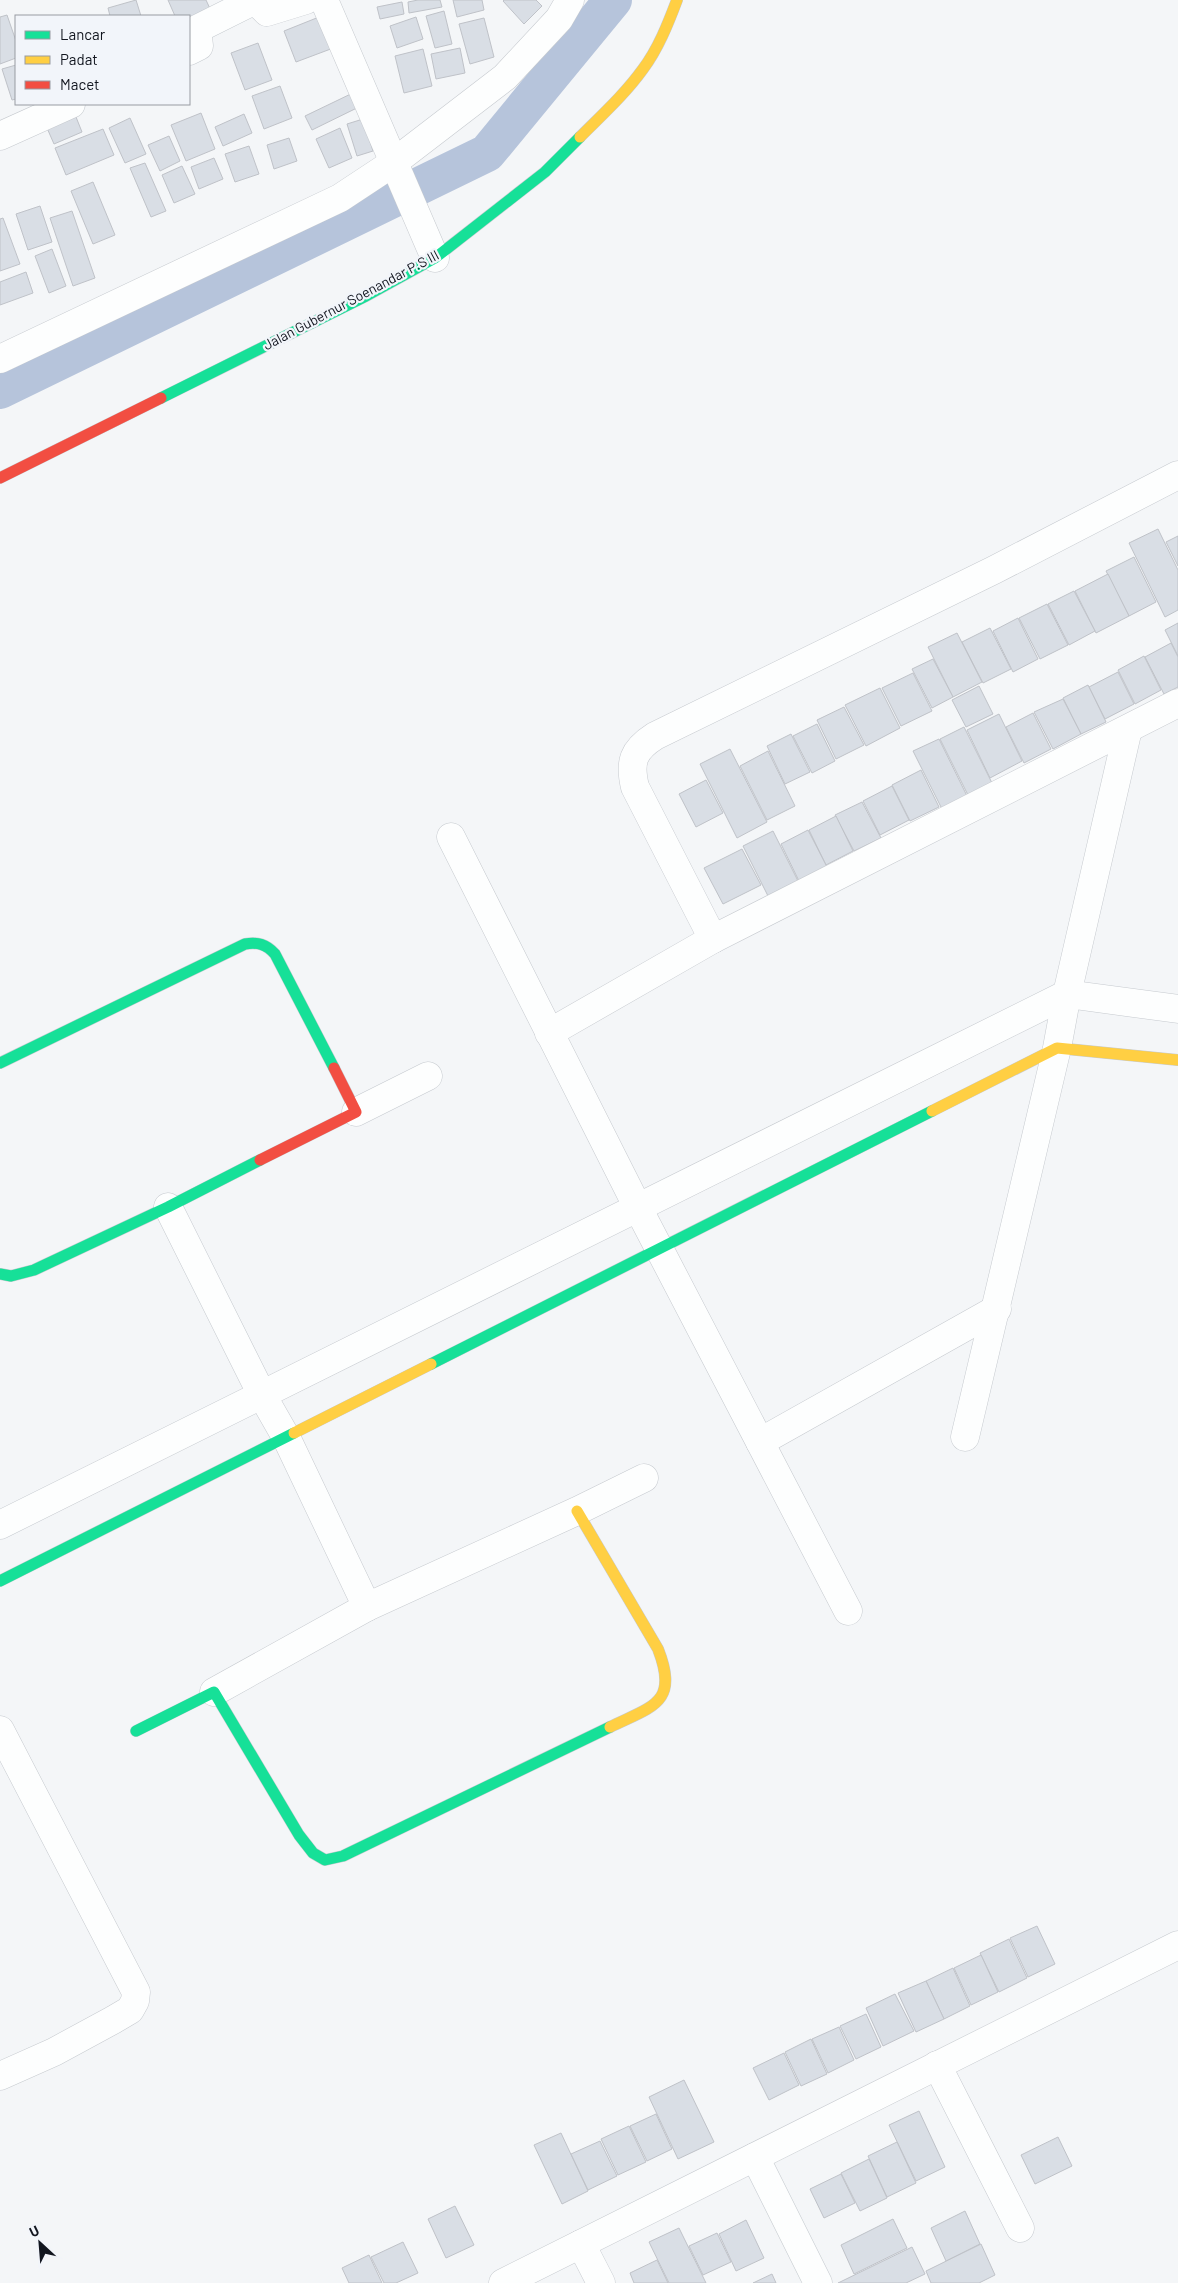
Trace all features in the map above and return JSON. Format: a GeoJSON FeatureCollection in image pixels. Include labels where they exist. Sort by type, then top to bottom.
{"type":"FeatureCollection","features":[{"type":"Feature","properties":{"kind":"street"},"geometry":{"type":"LineString","coordinates":[[190,50],[199,46],[197,28],[255,0],[267,12],[306,0]]}},
{"type":"Feature","properties":{"kind":"street"},"geometry":{"type":"LineString","coordinates":[[324,0],[435,258]]}},
{"type":"Feature","properties":{"kind":"street"},"geometry":{"type":"LineString","coordinates":[[0,359],[396,171],[505,77],[560,19],[570,0]]}},
{"type":"Feature","properties":{"kind":"street","name":"Jalan Gubernur Soenandar P.S III"},"geometry":{"type":"LineString","coordinates":[[0,478],[366,296],[435,258],[545,172],[618,99],[648,61],[665,31],[677,0]]}},
{"type":"Feature","properties":{"kind":"street"},"geometry":{"type":"LineString","coordinates":[[0,136],[69,105]]}},
{"type":"Feature","properties":{"kind":"street"},"geometry":{"type":"LineString","coordinates":[[713,939],[635,787],[631,770],[634,756],[643,744],[655,736],[994,570],[1178,475]]}},
{"type":"Feature","properties":{"kind":"street"},"geometry":{"type":"LineString","coordinates":[[549,1033],[713,939],[1178,703]]}},
{"type":"Feature","properties":{"kind":"street"},"geometry":{"type":"LineString","coordinates":[[965,1437],[1058,1048],[1067,994],[1128,729]]}},
{"type":"Feature","properties":{"kind":"street"},"geometry":{"type":"LineString","coordinates":[[451,837],[659,1249],[848,1610]]}},
{"type":"Feature","properties":{"kind":"street"},"geometry":{"type":"LineString","coordinates":[[0,1063],[245,944],[257,943],[268,945],[275,954],[356,1112]]}},
{"type":"Feature","properties":{"kind":"street"},"geometry":{"type":"LineString","coordinates":[[0,1526],[1067,994],[1178,1010]]}},
{"type":"Feature","properties":{"kind":"street"},"geometry":{"type":"LineString","coordinates":[[0,1582],[1058,1048],[1178,1060]]}},
{"type":"Feature","properties":{"kind":"street"},"geometry":{"type":"LineString","coordinates":[[0,1274],[11,1276],[34,1270],[168,1207],[428,1076]]}},
{"type":"Feature","properties":{"kind":"street"},"geometry":{"type":"LineString","coordinates":[[168,1207],[262,1396],[286,1437],[368,1607]]}},
{"type":"Feature","properties":{"kind":"street"},"geometry":{"type":"LineString","coordinates":[[760,1442],[997,1309]]}},
{"type":"Feature","properties":{"kind":"street"},"geometry":{"type":"LineString","coordinates":[[136,1731],[214,1692],[368,1607],[577,1511],[644,1478]]}},
{"type":"Feature","properties":{"kind":"street"},"geometry":{"type":"LineString","coordinates":[[214,1692],[299,1836],[314,1853],[326,1860],[343,1856],[650,1708],[664,1697],[667,1685],[667,1671],[658,1649],[577,1511]]}},
{"type":"Feature","properties":{"kind":"street"},"geometry":{"type":"LineString","coordinates":[[0,1730],[136,1992],[135,2001],[130,2010],[54,2052],[0,2076]]}},
{"type":"Feature","properties":{"kind":"street"},"geometry":{"type":"LineString","coordinates":[[503,2283],[1178,1945]]}},
{"type":"Feature","properties":{"kind":"street"},"geometry":{"type":"LineString","coordinates":[[937,2065],[1020,2228]]}},
{"type":"Feature","properties":{"kind":"street"},"geometry":{"type":"LineString","coordinates":[[755,2157],[818,2283]]}},
{"type":"Feature","properties":{"kind":"street"},"geometry":{"type":"LineString","coordinates":[[581,2244],[601,2283]]}},
{"type":"Feature","properties":{"kind":"building"},"geometry":{"type":"Polygon","coordinates":[[[136,0],[141,15],[110,15],[108,8],[136,0]]]}},
{"type":"Feature","properties":{"kind":"building"},"geometry":{"type":"Polygon","coordinates":[[[168,0],[206,0],[212,13],[190,24],[190,15],[175,15],[168,0]]]}},
{"type":"Feature","properties":{"kind":"building"},"geometry":{"type":"Polygon","coordinates":[[[440,0],[442,7],[409,13],[408,2],[440,0]]]}},
{"type":"Feature","properties":{"kind":"building"},"geometry":{"type":"Polygon","coordinates":[[[453,0],[482,0],[484,10],[457,17],[453,0]]]}},
{"type":"Feature","properties":{"kind":"building"},"geometry":{"type":"Polygon","coordinates":[[[504,0],[536,0],[542,6],[524,24],[504,0]]]}},
{"type":"Feature","properties":{"kind":"building"},"geometry":{"type":"Polygon","coordinates":[[[402,2],[404,14],[380,19],[377,7],[402,2]]]}},
{"type":"Feature","properties":{"kind":"building"},"geometry":{"type":"Polygon","coordinates":[[[444,11],[452,44],[435,48],[426,16],[444,11]]]}},
{"type":"Feature","properties":{"kind":"building"},"geometry":{"type":"Polygon","coordinates":[[[7,15],[15,38],[15,58],[0,64],[0,17],[7,15]]]}},
{"type":"Feature","properties":{"kind":"building"},"geometry":{"type":"Polygon","coordinates":[[[324,15],[336,47],[296,62],[284,31],[324,15]]]}},
{"type":"Feature","properties":{"kind":"building"},"geometry":{"type":"Polygon","coordinates":[[[416,17],[423,39],[397,48],[390,26],[416,17]]]}},
{"type":"Feature","properties":{"kind":"building"},"geometry":{"type":"Polygon","coordinates":[[[484,18],[494,57],[470,64],[459,24],[484,18]]]}},
{"type":"Feature","properties":{"kind":"building"},"geometry":{"type":"Polygon","coordinates":[[[258,43],[272,80],[245,90],[231,53],[258,43]]]}},
{"type":"Feature","properties":{"kind":"building"},"geometry":{"type":"Polygon","coordinates":[[[460,48],[465,73],[436,79],[431,54],[460,48]]]}},
{"type":"Feature","properties":{"kind":"building"},"geometry":{"type":"Polygon","coordinates":[[[423,49],[432,86],[404,93],[395,56],[423,49]]]}},
{"type":"Feature","properties":{"kind":"building"},"geometry":{"type":"Polygon","coordinates":[[[15,65],[15,99],[12,100],[2,69],[15,65]]]}},
{"type":"Feature","properties":{"kind":"building"},"geometry":{"type":"Polygon","coordinates":[[[280,86],[292,118],[264,129],[252,96],[280,86]]]}},
{"type":"Feature","properties":{"kind":"building"},"geometry":{"type":"Polygon","coordinates":[[[359,90],[365,104],[312,130],[305,116],[359,90]]]}},
{"type":"Feature","properties":{"kind":"building"},"geometry":{"type":"Polygon","coordinates":[[[201,113],[215,149],[186,161],[171,125],[201,113]]]}},
{"type":"Feature","properties":{"kind":"building"},"geometry":{"type":"Polygon","coordinates":[[[244,114],[252,133],[223,146],[215,127],[244,114]]]}},
{"type":"Feature","properties":{"kind":"building"},"geometry":{"type":"Polygon","coordinates":[[[76,117],[82,132],[54,144],[47,128],[76,117]]]}},
{"type":"Feature","properties":{"kind":"building"},"geometry":{"type":"Polygon","coordinates":[[[130,118],[146,154],[125,163],[109,128],[130,118]]]}},
{"type":"Feature","properties":{"kind":"building"},"geometry":{"type":"Polygon","coordinates":[[[363,119],[373,151],[357,156],[347,124],[363,119]]]}},
{"type":"Feature","properties":{"kind":"building"},"geometry":{"type":"Polygon","coordinates":[[[340,128],[352,158],[329,168],[316,139],[340,128]]]}},
{"type":"Feature","properties":{"kind":"building"},"geometry":{"type":"Polygon","coordinates":[[[103,129],[114,155],[66,175],[55,148],[103,129]]]}},
{"type":"Feature","properties":{"kind":"building"},"geometry":{"type":"Polygon","coordinates":[[[169,136],[180,161],[160,171],[148,145],[169,136]]]}},
{"type":"Feature","properties":{"kind":"building"},"geometry":{"type":"Polygon","coordinates":[[[289,138],[297,161],[274,169],[267,145],[289,138]]]}},
{"type":"Feature","properties":{"kind":"building"},"geometry":{"type":"Polygon","coordinates":[[[249,146],[259,174],[235,182],[225,154],[249,146]]]}},
{"type":"Feature","properties":{"kind":"building"},"geometry":{"type":"Polygon","coordinates":[[[214,158],[223,179],[199,189],[191,167],[214,158]]]}},
{"type":"Feature","properties":{"kind":"building"},"geometry":{"type":"Polygon","coordinates":[[[145,163],[166,211],[151,217],[130,168],[145,163]]]}},
{"type":"Feature","properties":{"kind":"building"},"geometry":{"type":"Polygon","coordinates":[[[182,166],[195,194],[174,203],[162,175],[182,166]]]}},
{"type":"Feature","properties":{"kind":"building"},"geometry":{"type":"Polygon","coordinates":[[[93,182],[115,235],[93,244],[71,191],[93,182]]]}},
{"type":"Feature","properties":{"kind":"building"},"geometry":{"type":"Polygon","coordinates":[[[40,206],[52,242],[28,250],[16,214],[40,206]]]}},
{"type":"Feature","properties":{"kind":"building"},"geometry":{"type":"Polygon","coordinates":[[[72,211],[95,278],[73,286],[50,218],[72,211]]]}},
{"type":"Feature","properties":{"kind":"building"},"geometry":{"type":"Polygon","coordinates":[[[3,218],[20,264],[0,271],[0,219],[3,218]]]}},
{"type":"Feature","properties":{"kind":"building"},"geometry":{"type":"Polygon","coordinates":[[[52,249],[66,286],[49,293],[35,256],[52,249]]]}},
{"type":"Feature","properties":{"kind":"building"},"geometry":{"type":"Polygon","coordinates":[[[26,272],[33,293],[0,305],[0,282],[26,272]]]}},
{"type":"Feature","properties":{"kind":"building"},"geometry":{"type":"Polygon","coordinates":[[[1158,529],[1178,570],[1178,610],[1165,617],[1129,543],[1158,529]]]}},
{"type":"Feature","properties":{"kind":"building"},"geometry":{"type":"Polygon","coordinates":[[[1178,536],[1178,566],[1166,542],[1178,536]]]}},
{"type":"Feature","properties":{"kind":"building"},"geometry":{"type":"Polygon","coordinates":[[[1134,557],[1156,602],[1129,616],[1106,571],[1134,557]]]}},
{"type":"Feature","properties":{"kind":"building"},"geometry":{"type":"Polygon","coordinates":[[[1108,574],[1129,616],[1096,633],[1075,591],[1108,574]]]}},
{"type":"Feature","properties":{"kind":"building"},"geometry":{"type":"Polygon","coordinates":[[[1074,591],[1095,631],[1069,645],[1048,604],[1074,591]]]}},
{"type":"Feature","properties":{"kind":"building"},"geometry":{"type":"Polygon","coordinates":[[[1047,604],[1068,645],[1040,659],[1019,618],[1047,604]]]}},
{"type":"Feature","properties":{"kind":"building"},"geometry":{"type":"Polygon","coordinates":[[[1018,618],[1038,659],[1013,672],[993,631],[1018,618]]]}},
{"type":"Feature","properties":{"kind":"building"},"geometry":{"type":"Polygon","coordinates":[[[1178,623],[1178,656],[1165,630],[1178,623]]]}},
{"type":"Feature","properties":{"kind":"building"},"geometry":{"type":"Polygon","coordinates":[[[990,628],[1011,669],[983,683],[962,642],[990,628]]]}},
{"type":"Feature","properties":{"kind":"building"},"geometry":{"type":"Polygon","coordinates":[[[957,633],[982,682],[953,697],[928,647],[957,633]]]}},
{"type":"Feature","properties":{"kind":"building"},"geometry":{"type":"Polygon","coordinates":[[[1171,643],[1178,657],[1178,687],[1164,694],[1145,657],[1171,643]]]}},
{"type":"Feature","properties":{"kind":"building"},"geometry":{"type":"Polygon","coordinates":[[[1144,656],[1161,690],[1135,704],[1118,670],[1144,656]]]}},
{"type":"Feature","properties":{"kind":"building"},"geometry":{"type":"Polygon","coordinates":[[[933,659],[953,697],[932,708],[912,669],[933,659]]]}},
{"type":"Feature","properties":{"kind":"building"},"geometry":{"type":"Polygon","coordinates":[[[1118,672],[1134,704],[1105,719],[1089,687],[1118,672]]]}},
{"type":"Feature","properties":{"kind":"building"},"geometry":{"type":"Polygon","coordinates":[[[913,673],[932,711],[901,726],[882,688],[913,673]]]}},
{"type":"Feature","properties":{"kind":"building"},"geometry":{"type":"Polygon","coordinates":[[[1088,685],[1106,722],[1081,734],[1063,698],[1088,685]]]}},
{"type":"Feature","properties":{"kind":"building"},"geometry":{"type":"Polygon","coordinates":[[[979,686],[993,714],[966,727],[952,700],[979,686]]]}},
{"type":"Feature","properties":{"kind":"building"},"geometry":{"type":"Polygon","coordinates":[[[880,688],[900,728],[866,746],[845,705],[880,688]]]}},
{"type":"Feature","properties":{"kind":"building"},"geometry":{"type":"Polygon","coordinates":[[[1063,699],[1081,734],[1053,749],[1034,712],[1063,699]]]}},
{"type":"Feature","properties":{"kind":"building"},"geometry":{"type":"Polygon","coordinates":[[[844,707],[864,745],[836,759],[817,720],[844,707]]]}},
{"type":"Feature","properties":{"kind":"building"},"geometry":{"type":"Polygon","coordinates":[[[1033,713],[1051,749],[1024,763],[1006,727],[1033,713]]]}},
{"type":"Feature","properties":{"kind":"building"},"geometry":{"type":"Polygon","coordinates":[[[999,714],[1022,761],[990,778],[967,730],[999,714]]]}},
{"type":"Feature","properties":{"kind":"building"},"geometry":{"type":"Polygon","coordinates":[[[817,724],[835,761],[812,773],[793,736],[817,724]]]}},
{"type":"Feature","properties":{"kind":"building"},"geometry":{"type":"Polygon","coordinates":[[[964,727],[994,787],[970,799],[940,739],[964,727]]]}},
{"type":"Feature","properties":{"kind":"building"},"geometry":{"type":"Polygon","coordinates":[[[791,734],[810,772],[785,784],[767,746],[791,734]]]}},
{"type":"Feature","properties":{"kind":"building"},"geometry":{"type":"Polygon","coordinates":[[[939,739],[967,796],[942,809],[913,751],[939,739]]]}},
{"type":"Feature","properties":{"kind":"building"},"geometry":{"type":"Polygon","coordinates":[[[730,749],[767,822],[737,838],[700,764],[730,749]]]}},
{"type":"Feature","properties":{"kind":"building"},"geometry":{"type":"Polygon","coordinates":[[[768,751],[795,806],[767,820],[740,766],[768,751]]]}},
{"type":"Feature","properties":{"kind":"building"},"geometry":{"type":"Polygon","coordinates":[[[921,770],[939,807],[910,821],[892,785],[921,770]]]}},
{"type":"Feature","properties":{"kind":"building"},"geometry":{"type":"Polygon","coordinates":[[[706,780],[723,813],[696,827],[679,794],[706,780]]]}},
{"type":"Feature","properties":{"kind":"building"},"geometry":{"type":"Polygon","coordinates":[[[892,786],[909,820],[880,835],[863,801],[892,786]]]}},
{"type":"Feature","properties":{"kind":"building"},"geometry":{"type":"Polygon","coordinates":[[[862,802],[881,838],[854,851],[835,815],[862,802]]]}},
{"type":"Feature","properties":{"kind":"building"},"geometry":{"type":"Polygon","coordinates":[[[836,816],[853,851],[826,865],[809,830],[836,816]]]}},
{"type":"Feature","properties":{"kind":"building"},"geometry":{"type":"Polygon","coordinates":[[[808,830],[827,867],[799,881],[781,844],[808,830]]]}},
{"type":"Feature","properties":{"kind":"building"},"geometry":{"type":"Polygon","coordinates":[[[773,831],[799,883],[769,898],[743,846],[773,831]]]}},
{"type":"Feature","properties":{"kind":"building"},"geometry":{"type":"Polygon","coordinates":[[[742,849],[761,885],[723,904],[704,868],[742,849]]]}},
{"type":"Feature","properties":{"kind":"building"},"geometry":{"type":"Polygon","coordinates":[[[1037,1926],[1055,1964],[1028,1977],[1010,1938],[1037,1926]]]}},
{"type":"Feature","properties":{"kind":"building"},"geometry":{"type":"Polygon","coordinates":[[[1009,1939],[1027,1978],[999,1992],[980,1953],[1009,1939]]]}},
{"type":"Feature","properties":{"kind":"building"},"geometry":{"type":"Polygon","coordinates":[[[981,1955],[998,1992],[971,2005],[954,1968],[981,1955]]]}},
{"type":"Feature","properties":{"kind":"building"},"geometry":{"type":"Polygon","coordinates":[[[953,1968],[970,2006],[944,2019],[926,1981],[953,1968]]]}},
{"type":"Feature","properties":{"kind":"building"},"geometry":{"type":"Polygon","coordinates":[[[926,1981],[944,2019],[916,2032],[898,1993],[926,1981]]]}},
{"type":"Feature","properties":{"kind":"building"},"geometry":{"type":"Polygon","coordinates":[[[895,1994],[914,2031],[883,2046],[866,2008],[895,1994]]]}},
{"type":"Feature","properties":{"kind":"building"},"geometry":{"type":"Polygon","coordinates":[[[866,2014],[881,2047],[856,2059],[840,2026],[866,2014]]]}},
{"type":"Feature","properties":{"kind":"building"},"geometry":{"type":"Polygon","coordinates":[[[839,2027],[854,2060],[828,2073],[812,2039],[839,2027]]]}},
{"type":"Feature","properties":{"kind":"building"},"geometry":{"type":"Polygon","coordinates":[[[811,2039],[827,2074],[801,2086],[785,2052],[811,2039]]]}},
{"type":"Feature","properties":{"kind":"building"},"geometry":{"type":"Polygon","coordinates":[[[784,2053],[799,2085],[769,2100],[753,2068],[784,2053]]]}},
{"type":"Feature","properties":{"kind":"building"},"geometry":{"type":"Polygon","coordinates":[[[684,2080],[714,2142],[678,2159],[649,2097],[684,2080]]]}},
{"type":"Feature","properties":{"kind":"building"},"geometry":{"type":"Polygon","coordinates":[[[919,2111],[945,2167],[916,2181],[889,2125],[919,2111]]]}},
{"type":"Feature","properties":{"kind":"building"},"geometry":{"type":"Polygon","coordinates":[[[656,2114],[672,2149],[647,2161],[630,2126],[656,2114]]]}},
{"type":"Feature","properties":{"kind":"building"},"geometry":{"type":"Polygon","coordinates":[[[629,2126],[646,2162],[618,2175],[601,2139],[629,2126]]]}},
{"type":"Feature","properties":{"kind":"building"},"geometry":{"type":"Polygon","coordinates":[[[561,2133],[588,2191],[562,2204],[534,2145],[561,2133]]]}},
{"type":"Feature","properties":{"kind":"building"},"geometry":{"type":"Polygon","coordinates":[[[1058,2137],[1072,2166],[1035,2184],[1021,2155],[1058,2137]]]}},
{"type":"Feature","properties":{"kind":"building"},"geometry":{"type":"Polygon","coordinates":[[[600,2141],[617,2176],[588,2190],[571,2154],[600,2141]]]}},
{"type":"Feature","properties":{"kind":"building"},"geometry":{"type":"Polygon","coordinates":[[[897,2142],[916,2183],[887,2197],[868,2156],[897,2142]]]}},
{"type":"Feature","properties":{"kind":"building"},"geometry":{"type":"Polygon","coordinates":[[[869,2159],[887,2198],[860,2211],[841,2173],[869,2159]]]}},
{"type":"Feature","properties":{"kind":"building"},"geometry":{"type":"Polygon","coordinates":[[[841,2174],[855,2203],[824,2218],[810,2189],[841,2174]]]}},
{"type":"Feature","properties":{"kind":"building"},"geometry":{"type":"Polygon","coordinates":[[[455,2206],[474,2245],[446,2258],[428,2219],[455,2206]]]}},
{"type":"Feature","properties":{"kind":"building"},"geometry":{"type":"Polygon","coordinates":[[[965,2211],[980,2244],[946,2261],[931,2228],[965,2211]]]}},
{"type":"Feature","properties":{"kind":"building"},"geometry":{"type":"Polygon","coordinates":[[[893,2219],[907,2248],[854,2274],[841,2245],[893,2219]]]}},
{"type":"Feature","properties":{"kind":"building"},"geometry":{"type":"Polygon","coordinates":[[[746,2220],[764,2258],[736,2271],[719,2234],[746,2220]]]}},
{"type":"Feature","properties":{"kind":"building"},"geometry":{"type":"Polygon","coordinates":[[[679,2228],[706,2283],[669,2283],[649,2242],[679,2228]]]}},
{"type":"Feature","properties":{"kind":"building"},"geometry":{"type":"Polygon","coordinates":[[[717,2233],[731,2262],[703,2275],[689,2246],[717,2233]]]}},
{"type":"Feature","properties":{"kind":"building"},"geometry":{"type":"Polygon","coordinates":[[[403,2242],[418,2273],[396,2283],[384,2283],[371,2257],[403,2242]]]}},
{"type":"Feature","properties":{"kind":"building"},"geometry":{"type":"Polygon","coordinates":[[[981,2244],[995,2275],[979,2283],[931,2283],[926,2271],[981,2244]]]}},
{"type":"Feature","properties":{"kind":"building"},"geometry":{"type":"Polygon","coordinates":[[[912,2247],[925,2274],[906,2283],[838,2283],[912,2247]]]}},
{"type":"Feature","properties":{"kind":"building"},"geometry":{"type":"Polygon","coordinates":[[[369,2255],[382,2283],[349,2283],[342,2268],[369,2255]]]}},
{"type":"Feature","properties":{"kind":"building"},"geometry":{"type":"Polygon","coordinates":[[[657,2260],[668,2283],[634,2283],[630,2273],[657,2260]]]}},
{"type":"Feature","properties":{"kind":"building"},"geometry":{"type":"Polygon","coordinates":[[[772,2274],[776,2283],[753,2283],[772,2274]]]}},
{"type":"Feature","properties":{"kind":"waterway"},"geometry":{"type":"LineString","coordinates":[[0,390],[487,153],[613,0]]}},
{"type":"Feature","properties":{"kind":"traffic: fast"},"geometry":{"type":"LineString","coordinates":[[161,398],[366,296],[435,258],[545,172],[580,137]]}},
{"type":"Feature","properties":{"kind":"traffic: fast"},"geometry":{"type":"LineString","coordinates":[[0,1063],[245,944],[254,943],[262,944],[275,954],[334,1068]]}},
{"type":"Feature","properties":{"kind":"traffic: fast"},"geometry":{"type":"LineString","coordinates":[[431,1364],[932,1111]]}},
{"type":"Feature","properties":{"kind":"traffic: fast"},"geometry":{"type":"LineString","coordinates":[[0,1274],[11,1276],[34,1270],[168,1207],[260,1160]]}},
{"type":"Feature","properties":{"kind":"traffic: fast"},"geometry":{"type":"LineString","coordinates":[[0,1581],[294,1433]]}},
{"type":"Feature","properties":{"kind":"traffic: fast"},"geometry":{"type":"LineString","coordinates":[[136,1731],[214,1692],[299,1835],[313,1853],[325,1860],[343,1856],[610,1727]]}},
{"type":"Feature","properties":{"kind":"traffic: slow"},"geometry":{"type":"LineString","coordinates":[[580,137],[621,96],[643,69],[658,45],[677,0]]}},
{"type":"Feature","properties":{"kind":"traffic: slow"},"geometry":{"type":"LineString","coordinates":[[932,1111],[1057,1048],[1178,1060]]}},
{"type":"Feature","properties":{"kind":"traffic: slow"},"geometry":{"type":"LineString","coordinates":[[294,1433],[431,1364]]}},
{"type":"Feature","properties":{"kind":"traffic: slow"},"geometry":{"type":"LineString","coordinates":[[577,1511],[658,1649],[664,1667],[665,1681],[663,1692],[658,1700],[639,1714],[610,1727]]}},
{"type":"Feature","properties":{"kind":"traffic: jam"},"geometry":{"type":"LineString","coordinates":[[0,478],[161,398]]}},
{"type":"Feature","properties":{"kind":"traffic: jam"},"geometry":{"type":"LineString","coordinates":[[260,1160],[356,1112],[334,1068]]}}]}
